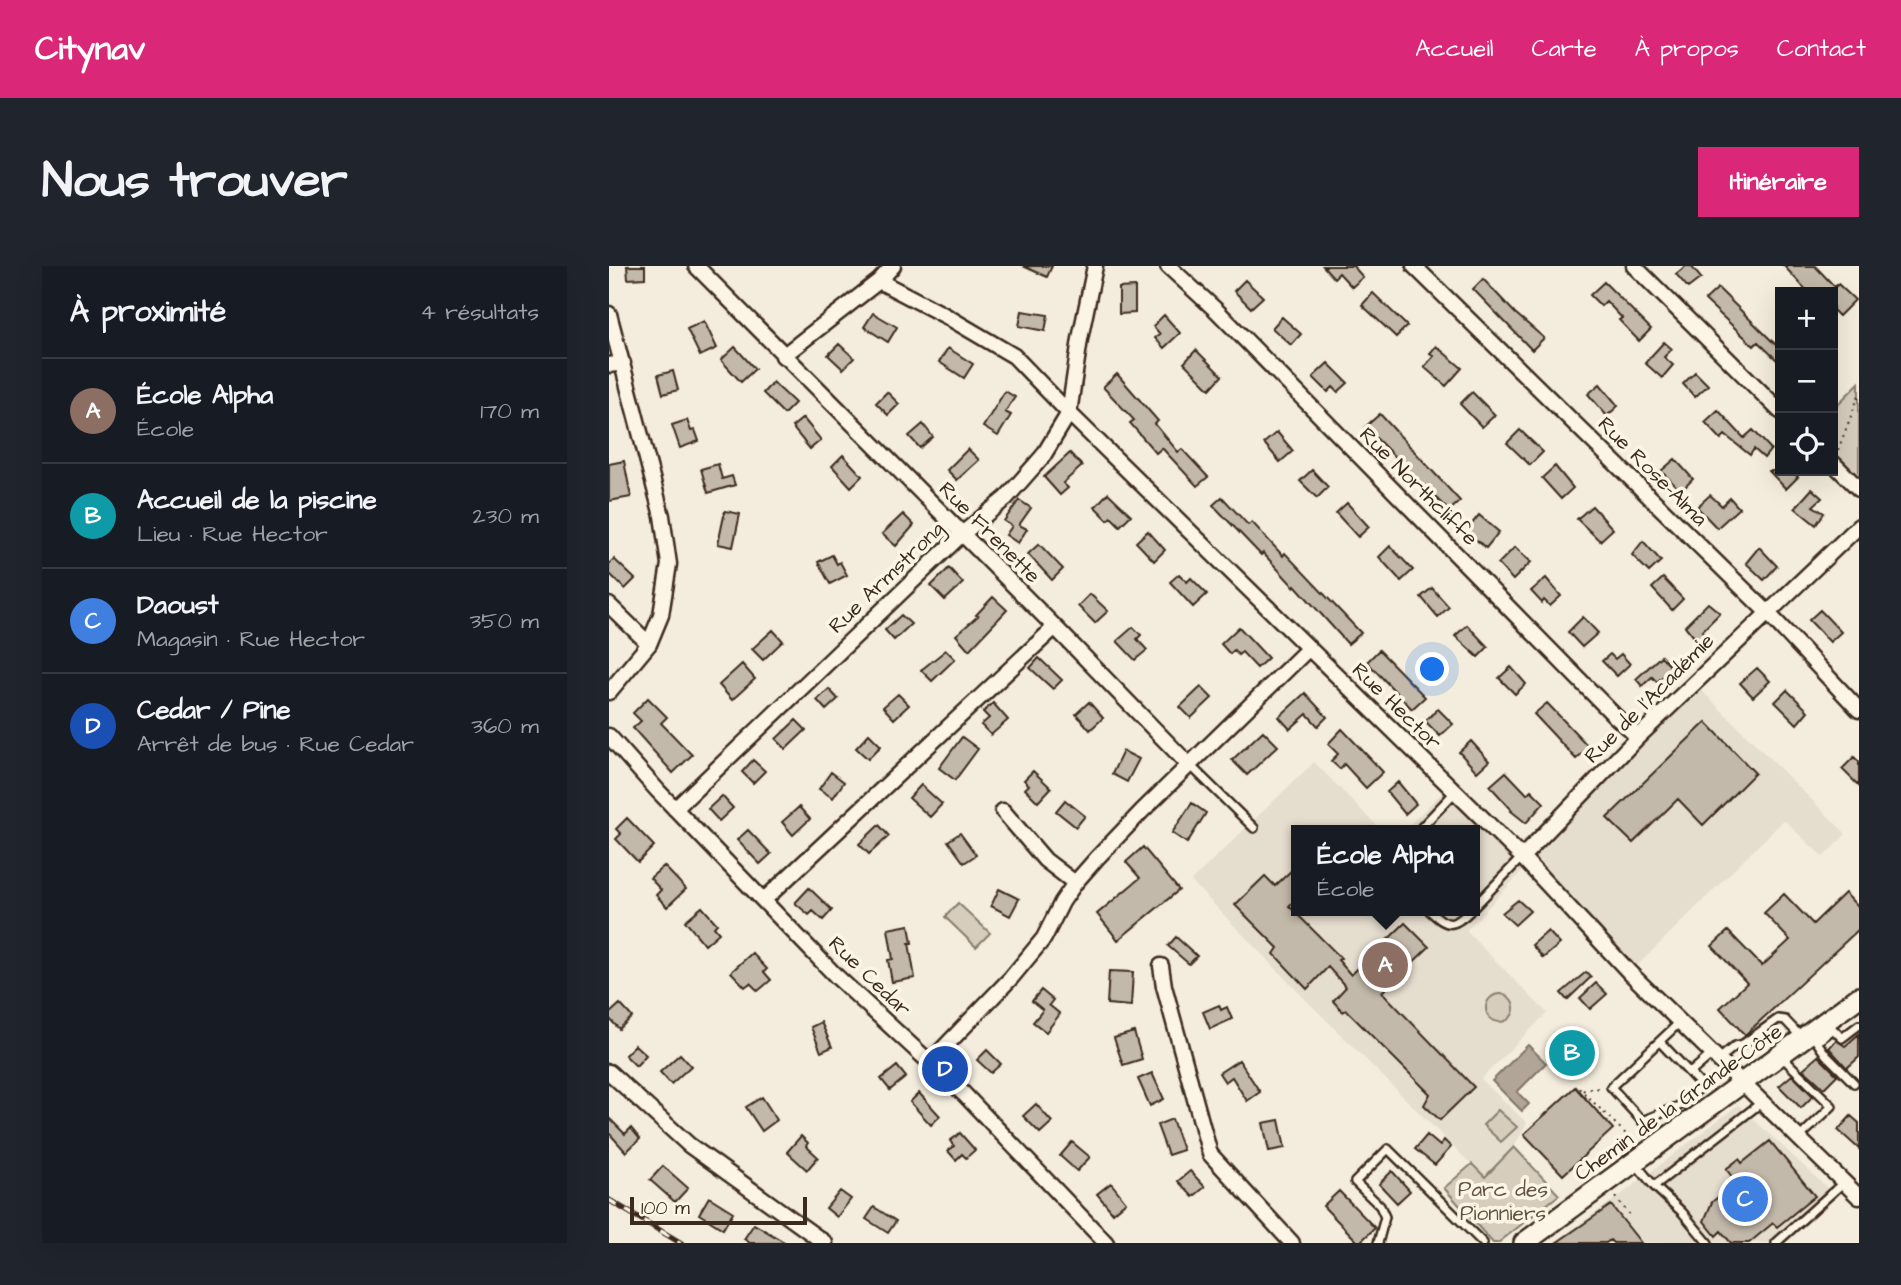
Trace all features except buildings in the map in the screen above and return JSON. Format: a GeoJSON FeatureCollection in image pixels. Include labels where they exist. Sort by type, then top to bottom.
{"type":"FeatureCollection","features":[{"type":"Feature","properties":{"kind":"main road","name":"Chemin de la Grande-Côte"},"geometry":{"type":"LineString","coordinates":[[1524,1243],[1635,1154],[1743,1083],[1780,1055],[1829,1025],[1859,997]]}},
{"type":"Feature","properties":{"kind":"street","name":"Rue Frenette"},"geometry":{"type":"LineString","coordinates":[[696,266],[1055,626],[1190,766]]}},
{"type":"Feature","properties":{"kind":"street"},"geometry":{"type":"LineString","coordinates":[[783,356],[879,281],[893,266]]}},
{"type":"Feature","properties":{"kind":"street","name":"Rue Armstrong"},"geometry":{"type":"LineString","coordinates":[[675,808],[962,534],[1013,489],[1043,456],[1069,413],[1095,266]]}},
{"type":"Feature","properties":{"kind":"street","name":"Rue Northcliffe"},"geometry":{"type":"LineString","coordinates":[[1168,266],[1217,311],[1638,737]]}},
{"type":"Feature","properties":{"kind":"street","name":"Rue Rose-Alma"},"geometry":{"type":"LineString","coordinates":[[1415,266],[1767,612],[1859,710]]}},
{"type":"Feature","properties":{"kind":"street"},"geometry":{"type":"LineString","coordinates":[[1635,266],[1775,406]]}},
{"type":"Feature","properties":{"kind":"street","name":"Rue Hector"},"geometry":{"type":"LineString","coordinates":[[879,281],[1014,356],[1522,858],[1630,973],[1859,1197]]}},
{"type":"Feature","properties":{"kind":"street"},"geometry":{"type":"LineString","coordinates":[[609,314],[616,364],[662,516],[669,564],[661,615],[649,644],[609,692]]}},
{"type":"Feature","properties":{"kind":"street"},"geometry":{"type":"LineString","coordinates":[[1838,460],[1859,489]]}},
{"type":"Feature","properties":{"kind":"street","name":"Rue de l'Académie"},"geometry":{"type":"LineString","coordinates":[[1522,858],[1638,737],[1859,526]]}},
{"type":"Feature","properties":{"kind":"street"},"geometry":{"type":"LineString","coordinates":[[609,604],[649,644]]}},
{"type":"Feature","properties":{"kind":"street"},"geometry":{"type":"LineString","coordinates":[[764,900],[1055,626]]}},
{"type":"Feature","properties":{"kind":"street"},"geometry":{"type":"LineString","coordinates":[[930,1061],[1011,978],[1044,938],[1075,883],[1142,811],[1309,648]]}},
{"type":"Feature","properties":{"kind":"street","name":"Rue Cedar"},"geometry":{"type":"LineString","coordinates":[[609,736],[852,991],[930,1061],[1106,1243]]}},
{"type":"Feature","properties":{"kind":"street"},"geometry":{"type":"LineString","coordinates":[[1003,811],[1045,860],[1075,883]]}},
{"type":"Feature","properties":{"kind":"street"},"geometry":{"type":"LineString","coordinates":[[1161,965],[1164,986],[1210,1154],[1292,1243]]}},
{"type":"Feature","properties":{"kind":"street"},"geometry":{"type":"LineString","coordinates":[[609,1072],[695,1150],[825,1243]]}},
{"type":"Feature","properties":{"kind":"lane","name":"Rue Frenette"},"geometry":{"type":"LineString","coordinates":[[1190,766],[1254,828]]}},
{"type":"Feature","properties":{"kind":"lane"},"geometry":{"type":"LineString","coordinates":[[1424,825],[1455,792]]}},
{"type":"Feature","properties":{"kind":"lane","name":"Rue de l'Académie"},"geometry":{"type":"LineString","coordinates":[[1480,901],[1522,858]]}},
{"type":"Feature","properties":{"kind":"lane"},"geometry":{"type":"LineString","coordinates":[[1435,916],[1450,924],[1459,922],[1465,916]]}},
{"type":"Feature","properties":{"kind":"lane"},"geometry":{"type":"LineString","coordinates":[[1690,1073],[1734,1046],[1743,1044],[1778,1018],[1810,1038],[1854,1083]]}},
{"type":"Feature","properties":{"kind":"lane"},"geometry":{"type":"LineString","coordinates":[[1660,1042],[1702,1086],[1666,1113],[1642,1121],[1611,1087],[1680,1021]]}},
{"type":"Feature","properties":{"kind":"lane"},"geometry":{"type":"LineString","coordinates":[[1829,1025],[1842,1038],[1859,1025]]}},
{"type":"Feature","properties":{"kind":"lane"},"geometry":{"type":"LineString","coordinates":[[1780,1055],[1832,1106],[1798,1139]]}},
{"type":"Feature","properties":{"kind":"lane"},"geometry":{"type":"LineString","coordinates":[[1654,1186],[1762,1102]]}},
{"type":"Feature","properties":{"kind":"lane"},"geometry":{"type":"LineString","coordinates":[[1378,1243],[1385,1217],[1380,1206],[1355,1182],[1388,1149],[1483,1243]]}},
{"type":"Feature","properties":{"kind":"lane"},"geometry":{"type":"LineString","coordinates":[[1635,1154],[1654,1186],[1682,1212],[1708,1243]]}},
{"type":"Feature","properties":{"kind":"lane"},"geometry":{"type":"LineString","coordinates":[[1776,1243],[1843,1183]]}},
{"type":"Feature","properties":{"kind":"path"},"geometry":{"type":"LineString","coordinates":[[1838,448],[1859,395]]}},
{"type":"Feature","properties":{"kind":"path"},"geometry":{"type":"LineString","coordinates":[[1583,1091],[1611,1087]]}},
{"type":"Feature","properties":{"kind":"path"},"geometry":{"type":"LineString","coordinates":[[1579,1088],[1635,1154]]}},
{"type":"Feature","properties":{"kind":"path"},"geometry":{"type":"LineString","coordinates":[[1615,1196],[1629,1214]]}},
{"type":"Feature","properties":{"kind":"shaded area"},"geometry":{"type":"Polygon","coordinates":[[[1697,686],[1846,834],[1823,857],[1784,820],[1630,973],[1528,865],[1466,931],[1547,1013],[1481,1079],[1527,1123],[1514,1147],[1484,1177],[1191,881],[1314,762],[1376,825],[1291,825],[1291,916],[1480,916],[1480,825],[1409,825],[1450,785],[1521,857],[1697,686]]]}},
{"type":"Feature","properties":{"kind":"shaded area"},"geometry":{"type":"Polygon","coordinates":[[[1528,1045],[1546,1063],[1517,1092],[1529,1104],[1522,1111],[1492,1081],[1528,1045]]]}},
{"type":"Feature","properties":{"kind":"shaded area"},"geometry":{"type":"Polygon","coordinates":[[[1738,1105],[1833,1193],[1775,1243],[1553,1243],[1622,1194],[1738,1105]]]}},
{"type":"Feature","properties":{"kind":"green space"},"geometry":{"type":"Polygon","coordinates":[[[1859,383],[1859,483],[1838,462],[1838,404],[1859,383]]]}},
{"type":"Feature","properties":{"kind":"green space"},"geometry":{"type":"Polygon","coordinates":[[[958,903],[990,933],[976,947],[945,917],[958,903]]]}},
{"type":"Feature","properties":{"kind":"green space"},"geometry":{"type":"Polygon","coordinates":[[[1500,994],[1510,998],[1514,1008],[1510,1018],[1500,1022],[1490,1018],[1486,1008],[1490,998],[1500,994]]]}},
{"type":"Feature","properties":{"kind":"green space"},"geometry":{"type":"Polygon","coordinates":[[[1498,1110],[1517,1127],[1501,1142],[1483,1125],[1498,1110]]]}},
{"type":"Feature","properties":{"kind":"green space","name":"Parc des Pionniers"},"geometry":{"type":"Polygon","coordinates":[[[1514,1147],[1559,1195],[1498,1243],[1493,1243],[1444,1188],[1472,1164],[1485,1177],[1514,1147]]]}},
{"type":"Feature","properties":{"kind":"railway"},"geometry":{"type":"LineString","coordinates":[[609,1200],[681,1243]]}},
{"type":"Feature","properties":{"kind":"place","name":"École Alpha"},"geometry":{"type":"Point","coordinates":[1385,965]}},
{"type":"Feature","properties":{"kind":"place","name":"Accueil de la piscine"},"geometry":{"type":"Point","coordinates":[1572,1053]}},
{"type":"Feature","properties":{"kind":"place","name":"Cedar / Pine"},"geometry":{"type":"Point","coordinates":[945,1069]}},
{"type":"Feature","properties":{"kind":"place","name":"Daoust"},"geometry":{"type":"Point","coordinates":[1745,1199]}}]}
